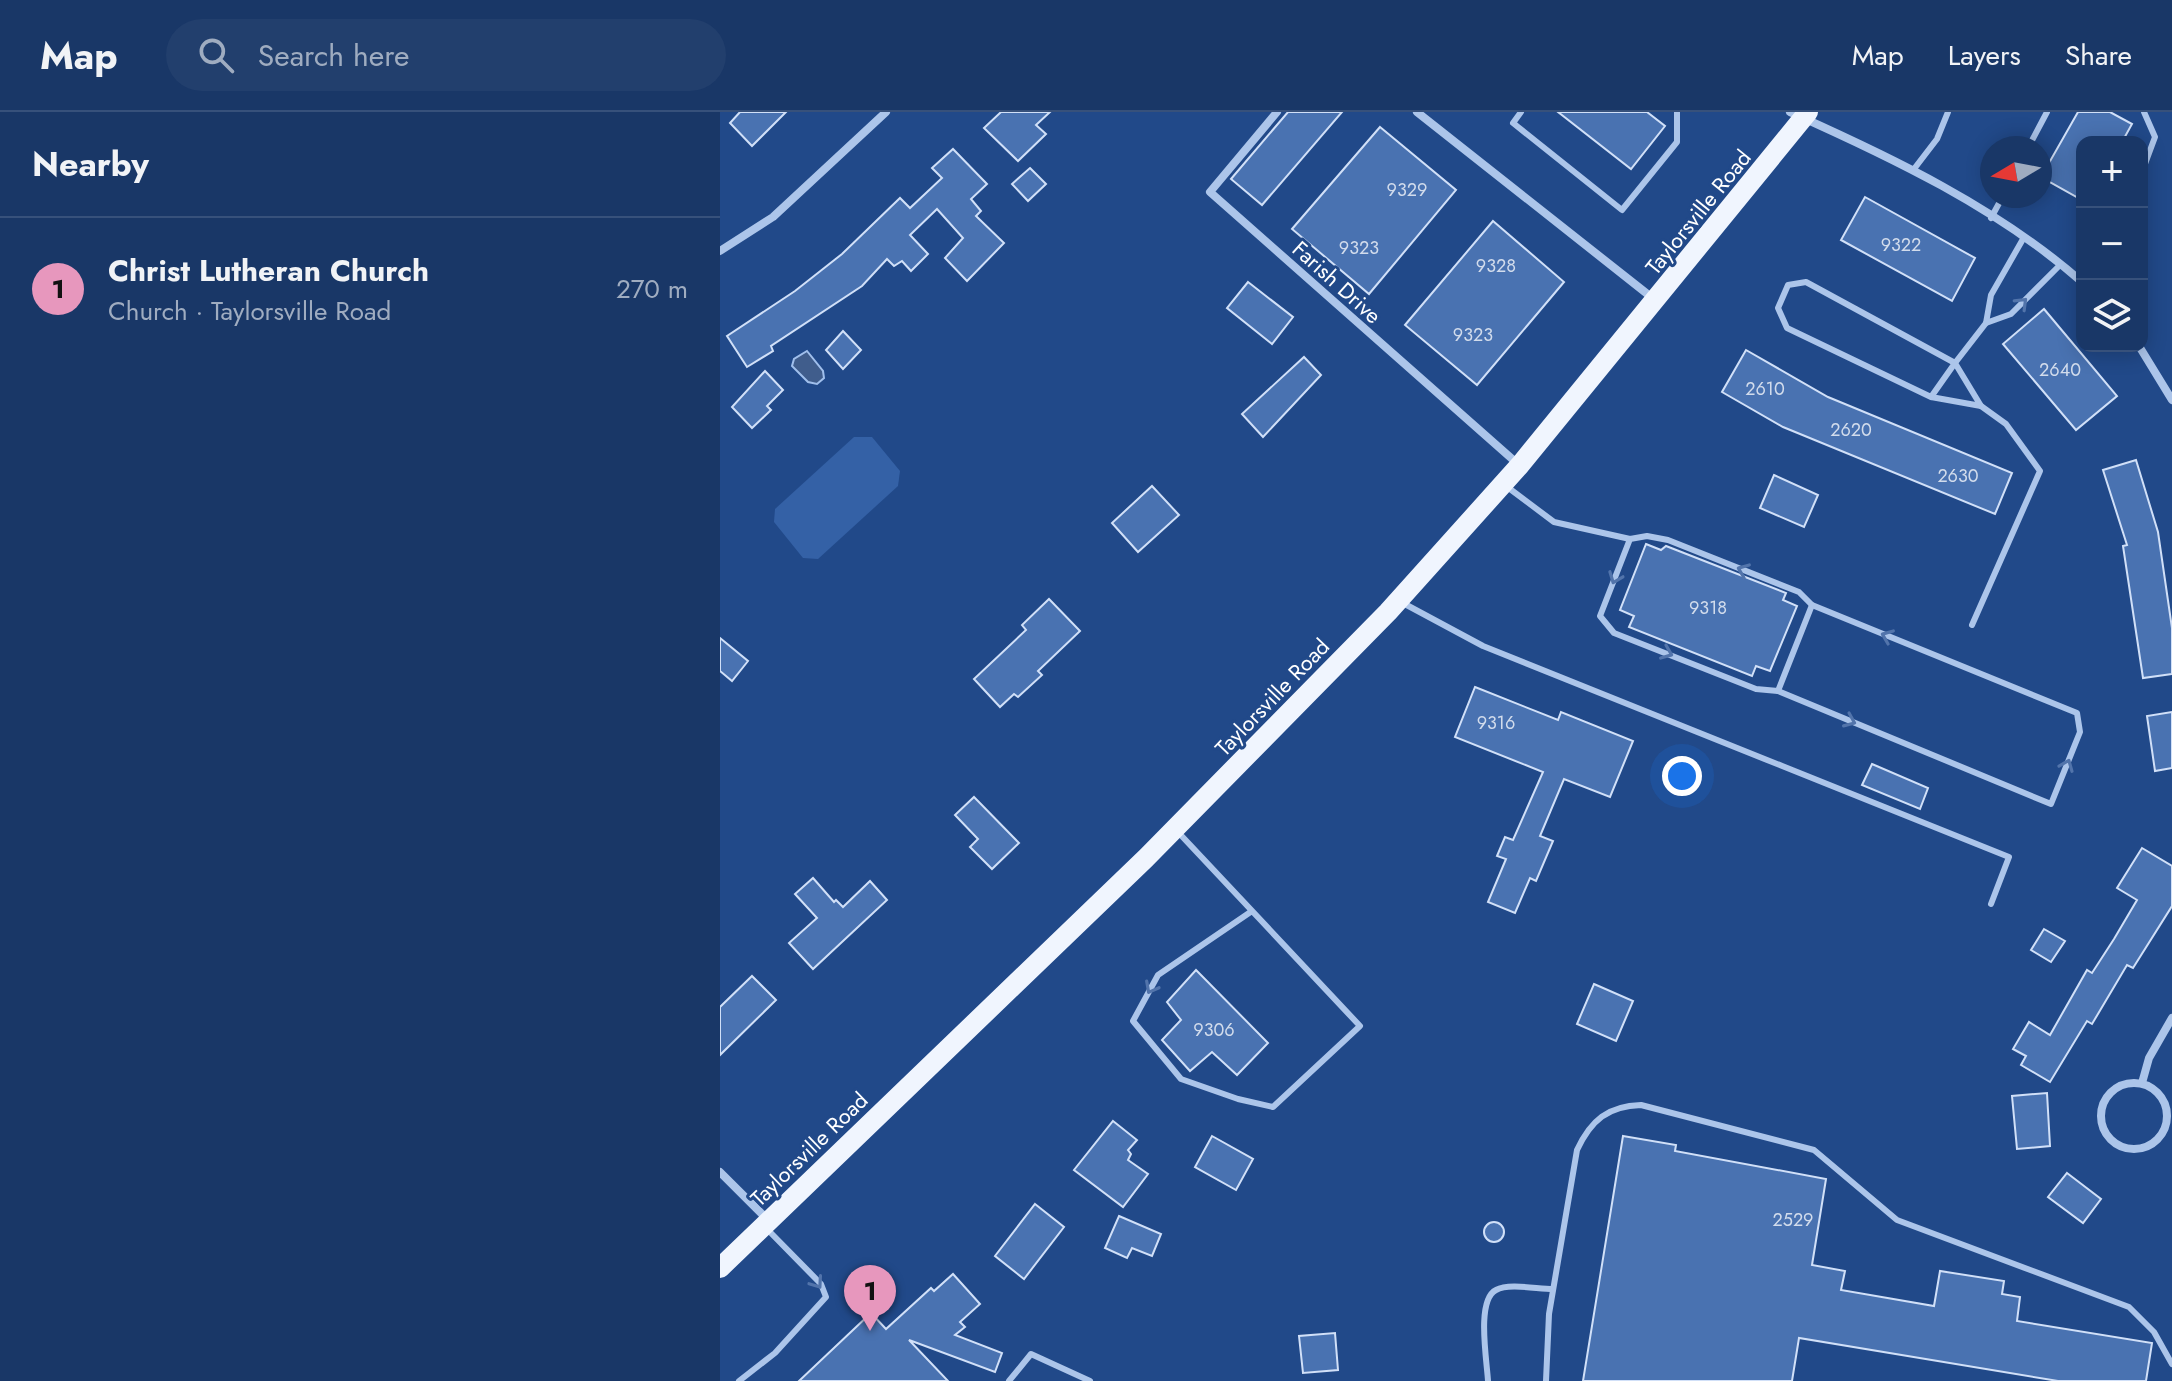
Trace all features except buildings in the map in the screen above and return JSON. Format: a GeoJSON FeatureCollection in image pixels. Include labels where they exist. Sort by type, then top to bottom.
{"type":"FeatureCollection","features":[{"type":"Feature","properties":{"kind":"main road","name":"Taylorsville Road"},"geometry":{"type":"LineString","coordinates":[[720,1268],[1175,829],[1398,600],[1520,465],[1656,301],[1801,114]]}},
{"type":"Feature","properties":{"kind":"street"},"geometry":{"type":"LineString","coordinates":[[720,251],[773,217],[886,112]]}},
{"type":"Feature","properties":{"kind":"street","name":"Farish Drive"},"geometry":{"type":"LineString","coordinates":[[1277,112],[1210,192],[1520,465]]}},
{"type":"Feature","properties":{"kind":"street"},"geometry":{"type":"LineString","coordinates":[[1417,112],[1656,301]]}},
{"type":"Feature","properties":{"kind":"street"},"geometry":{"type":"LineString","coordinates":[[1801,114],[1914,169],[2076,276]]}},
{"type":"Feature","properties":{"kind":"street"},"geometry":{"type":"LineString","coordinates":[[2143,352],[2172,400]]}},
{"type":"Feature","properties":{"kind":"street"},"geometry":{"type":"LineString","coordinates":[[2142,1083],[2149,1058],[2172,1018]]}},
{"type":"Feature","properties":{"kind":"street"},"geometry":{"type":"LineString","coordinates":[[2131,1083],[2142,1083],[2160,1095],[2167,1116],[2160,1136],[2152,1143],[2131,1148],[2112,1140],[2105,1131],[2102,1110],[2112,1091],[2131,1083]]}},
{"type":"Feature","properties":{"kind":"street"},"geometry":{"type":"LineString","coordinates":[[720,1172],[767,1224]]}},
{"type":"Feature","properties":{"kind":"lane"},"geometry":{"type":"LineString","coordinates":[[1521,112],[1513,123],[1622,210],[1677,142],[1677,112]]}},
{"type":"Feature","properties":{"kind":"lane"},"geometry":{"type":"LineString","coordinates":[[1914,169],[1937,139],[1948,112]]}},
{"type":"Feature","properties":{"kind":"lane"},"geometry":{"type":"LineString","coordinates":[[2034,136],[2047,112]]}},
{"type":"Feature","properties":{"kind":"lane"},"geometry":{"type":"LineString","coordinates":[[2144,112],[2155,137],[2148,156]]}},
{"type":"Feature","properties":{"kind":"lane"},"geometry":{"type":"LineString","coordinates":[[1991,218],[1996,208]]}},
{"type":"Feature","properties":{"kind":"lane"},"geometry":{"type":"LineString","coordinates":[[1931,397],[1986,323],[1991,295],[2023,239]]}},
{"type":"Feature","properties":{"kind":"lane"},"geometry":{"type":"LineString","coordinates":[[1986,323],[2011,314],[2061,264]]}},
{"type":"Feature","properties":{"kind":"lane"},"geometry":{"type":"LineString","coordinates":[[1972,625],[2040,471],[2006,424],[1981,406],[1955,363],[1806,282],[1788,285],[1778,308],[1787,328],[1931,397],[1981,406]]}},
{"type":"Feature","properties":{"kind":"lane"},"geometry":{"type":"LineString","coordinates":[[1503,484],[1554,522],[1630,539],[1647,536],[1668,540],[1799,592],[1812,605],[2077,713],[2080,732],[2051,804],[1778,691],[1756,689],[1614,633],[1600,616],[1630,539]]}},
{"type":"Feature","properties":{"kind":"lane"},"geometry":{"type":"LineString","coordinates":[[1398,600],[1483,646],[2009,857],[1991,904]]}},
{"type":"Feature","properties":{"kind":"lane"},"geometry":{"type":"LineString","coordinates":[[1778,691],[1812,605]]}},
{"type":"Feature","properties":{"kind":"lane"},"geometry":{"type":"LineString","coordinates":[[1175,829],[1360,1026],[1273,1107],[1238,1099],[1181,1079],[1133,1021],[1158,975],[1252,911]]}},
{"type":"Feature","properties":{"kind":"lane"},"geometry":{"type":"LineString","coordinates":[[1546,1381],[1553,1289],[1577,1150],[1588,1128],[1602,1115],[1618,1106],[1641,1105],[1814,1150],[1897,1220],[2129,1307],[2154,1332],[2172,1364]]}},
{"type":"Feature","properties":{"kind":"lane"},"geometry":{"type":"LineString","coordinates":[[739,1381],[775,1353],[826,1297],[821,1284],[767,1224]]}},
{"type":"Feature","properties":{"kind":"lane"},"geometry":{"type":"LineString","coordinates":[[1488,1381],[1484,1309],[1488,1296],[1498,1288],[1553,1289]]}},
{"type":"Feature","properties":{"kind":"lane"},"geometry":{"type":"LineString","coordinates":[[1009,1381],[1031,1354],[1090,1381]]}},
{"type":"Feature","properties":{"kind":"shaded area"},"geometry":{"type":"Polygon","coordinates":[[[807,351],[823,371],[824,378],[817,384],[808,382],[792,366],[794,359],[807,351]]]}},
{"type":"Feature","properties":{"kind":"shaded area"},"geometry":{"type":"Polygon","coordinates":[[[854,437],[872,437],[900,471],[898,486],[818,559],[803,558],[774,522],[775,509],[854,437]]]}},
{"type":"Feature","properties":{"kind":"place","name":"Christ Lutheran Church"},"geometry":{"type":"Point","coordinates":[870,1331]}}]}
